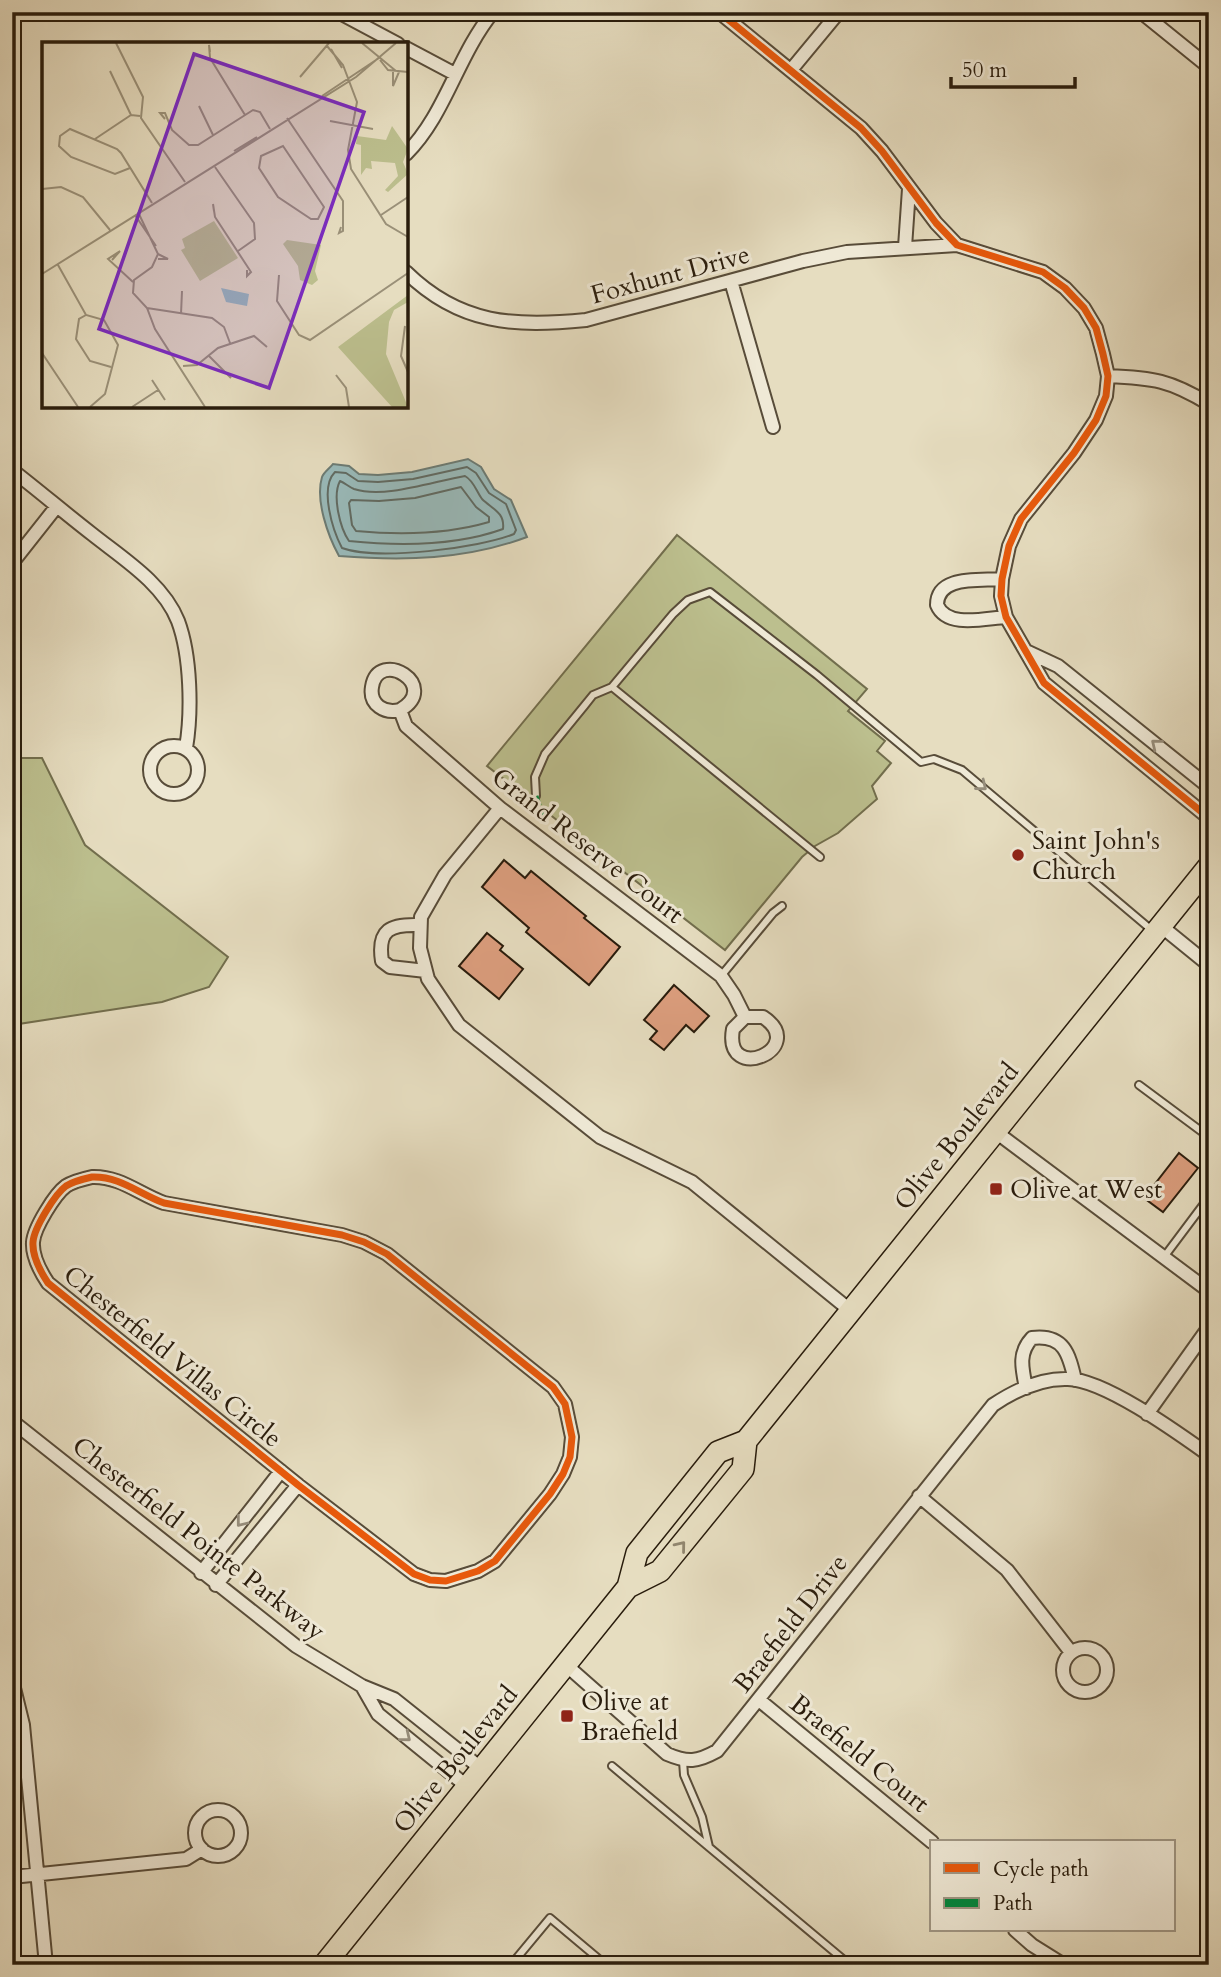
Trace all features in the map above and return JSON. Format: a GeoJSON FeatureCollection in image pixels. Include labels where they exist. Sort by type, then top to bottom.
{"type":"FeatureCollection","features":[{"type":"Feature","properties":{"kind":"main road","name":"Olive Boulevard"},"geometry":{"type":"LineString","coordinates":[[324,1965],[628,1587],[637,1553],[653,1532],[718,1452],[746,1441],[1209,866]]}},
{"type":"Feature","properties":{"kind":"main road","name":"Olive Boulevard"},"geometry":{"type":"LineString","coordinates":[[628,1587],[660,1571],[743,1469],[746,1441]]}},
{"type":"Feature","properties":{"kind":"street"},"geometry":{"type":"LineString","coordinates":[[338,12],[394,42]]}},
{"type":"Feature","properties":{"kind":"street"},"geometry":{"type":"LineString","coordinates":[[408,151],[438,112],[455,74],[481,27],[493,12]]}},
{"type":"Feature","properties":{"kind":"street"},"geometry":{"type":"LineString","coordinates":[[719,12],[861,128],[957,246],[1043,272],[1065,288],[1084,308],[1096,328],[1108,376],[1106,396],[1096,420],[1074,453],[1021,519],[1009,546],[1002,579],[1001,596],[1006,617],[1044,683],[1209,818]]}},
{"type":"Feature","properties":{"kind":"street"},"geometry":{"type":"LineString","coordinates":[[791,70],[839,12]]}},
{"type":"Feature","properties":{"kind":"street"},"geometry":{"type":"LineString","coordinates":[[1141,12],[1209,67]]}},
{"type":"Feature","properties":{"kind":"street"},"geometry":{"type":"LineString","coordinates":[[408,49],[455,74]]}},
{"type":"Feature","properties":{"kind":"street"},"geometry":{"type":"LineString","coordinates":[[905,247],[909,189]]}},
{"type":"Feature","properties":{"kind":"street","name":"Foxhunt Drive"},"geometry":{"type":"LineString","coordinates":[[408,274],[452,308],[484,318],[522,323],[554,323],[586,320],[803,261],[847,252],[957,246]]}},
{"type":"Feature","properties":{"kind":"street"},"geometry":{"type":"LineString","coordinates":[[731,281],[773,427]]}},
{"type":"Feature","properties":{"kind":"street"},"geometry":{"type":"LineString","coordinates":[[1108,376],[1150,378],[1174,384],[1209,404]]}},
{"type":"Feature","properties":{"kind":"street"},"geometry":{"type":"LineString","coordinates":[[12,470],[144,576],[164,597],[177,619],[184,643],[190,725],[186,748]]}},
{"type":"Feature","properties":{"kind":"street"},"geometry":{"type":"LineString","coordinates":[[12,563],[57,506]]}},
{"type":"Feature","properties":{"kind":"street"},"geometry":{"type":"LineString","coordinates":[[1002,579],[948,584],[939,591],[937,606],[944,616],[952,620],[1006,617]]}},
{"type":"Feature","properties":{"kind":"street"},"geometry":{"type":"LineString","coordinates":[[1027,652],[1058,666],[1209,787]]}},
{"type":"Feature","properties":{"kind":"street","name":"Grand Reserve Court"},"geometry":{"type":"LineString","coordinates":[[400,710],[406,726],[500,808],[721,976],[745,1017]]}},
{"type":"Feature","properties":{"kind":"street"},"geometry":{"type":"LineString","coordinates":[[500,808],[445,875],[419,925],[420,948],[428,979],[459,1025],[600,1138],[692,1182],[851,1311]]}},
{"type":"Feature","properties":{"kind":"street"},"geometry":{"type":"LineString","coordinates":[[419,925],[401,925],[389,929],[382,937],[380,949],[382,961],[390,967],[426,971]]}},
{"type":"Feature","properties":{"kind":"street"},"geometry":{"type":"LineString","coordinates":[[1158,930],[1209,965]]}},
{"type":"Feature","properties":{"kind":"street"},"geometry":{"type":"LineString","coordinates":[[996,1132],[1209,1291]]}},
{"type":"Feature","properties":{"kind":"street","name":"Chesterfield Villas Circle"},"geometry":{"type":"LineString","coordinates":[[92,1177],[107,1177],[164,1203],[342,1235],[373,1246],[387,1254],[553,1387],[565,1404],[572,1427],[570,1457],[563,1474],[495,1561],[478,1571],[446,1581],[430,1580],[405,1568],[298,1485],[48,1283],[34,1253],[35,1231],[66,1186],[92,1177]]}},
{"type":"Feature","properties":{"kind":"street"},"geometry":{"type":"LineString","coordinates":[[1147,1414],[1209,1327]]}},
{"type":"Feature","properties":{"kind":"street"},"geometry":{"type":"LineString","coordinates":[[1026,1388],[1021,1361],[1023,1348],[1032,1338],[1046,1336],[1062,1344],[1070,1359],[1075,1380]]}},
{"type":"Feature","properties":{"kind":"street","name":"Braefield Drive"},"geometry":{"type":"LineString","coordinates":[[683,1761],[702,1759],[717,1751],[993,1405],[1012,1392],[1050,1381],[1068,1379],[1090,1383],[1147,1414],[1209,1455]]}},
{"type":"Feature","properties":{"kind":"street","name":"Chesterfield Pointe Parkway"},"geometry":{"type":"LineString","coordinates":[[12,1421],[296,1646],[362,1686],[394,1699],[483,1770]]}},
{"type":"Feature","properties":{"kind":"street","name":"Chesterfield Villas Circle"},"geometry":{"type":"LineString","coordinates":[[201,1573],[281,1471]]}},
{"type":"Feature","properties":{"kind":"street"},"geometry":{"type":"LineString","coordinates":[[216,1585],[298,1485]]}},
{"type":"Feature","properties":{"kind":"street"},"geometry":{"type":"LineString","coordinates":[[919,1496],[1007,1570],[1070,1651]]}},
{"type":"Feature","properties":{"kind":"street"},"geometry":{"type":"LineString","coordinates":[[566,1665],[667,1754],[683,1761]]}},
{"type":"Feature","properties":{"kind":"street"},"geometry":{"type":"LineString","coordinates":[[12,1680],[23,1725],[46,1965]]}},
{"type":"Feature","properties":{"kind":"street","name":"Chesterfield Pointe Parkway"},"geometry":{"type":"LineString","coordinates":[[362,1686],[378,1714],[469,1788]]}},
{"type":"Feature","properties":{"kind":"street","name":"Braefield Court"},"geometry":{"type":"LineString","coordinates":[[758,1700],[930,1840]]}},
{"type":"Feature","properties":{"kind":"street"},"geometry":{"type":"LineString","coordinates":[[12,1877],[186,1859],[202,1849]]}},
{"type":"Feature","properties":{"kind":"street"},"geometry":{"type":"LineString","coordinates":[[1017,1932],[1032,1945],[1064,1965]]}},
{"type":"Feature","properties":{"kind":"lane"},"geometry":{"type":"LineString","coordinates":[[536,796],[535,777],[544,754],[593,695],[612,687],[688,600],[710,592],[817,675],[921,762],[934,760],[962,770],[1158,930]]}},
{"type":"Feature","properties":{"kind":"lane"},"geometry":{"type":"LineString","coordinates":[[612,687],[820,857]]}},
{"type":"Feature","properties":{"kind":"lane"},"geometry":{"type":"LineString","coordinates":[[721,976],[773,913],[782,906]]}},
{"type":"Feature","properties":{"kind":"lane"},"geometry":{"type":"LineString","coordinates":[[1139,1085],[1209,1137]]}},
{"type":"Feature","properties":{"kind":"lane"},"geometry":{"type":"LineString","coordinates":[[1164,1257],[1209,1197]]}},
{"type":"Feature","properties":{"kind":"lane"},"geometry":{"type":"LineString","coordinates":[[683,1761],[684,1775],[702,1816],[709,1847]]}},
{"type":"Feature","properties":{"kind":"lane"},"geometry":{"type":"LineString","coordinates":[[612,1766],[850,1965]]}},
{"type":"Feature","properties":{"kind":"lane"},"geometry":{"type":"LineString","coordinates":[[511,1965],[550,1918],[606,1965]]}},
{"type":"Feature","properties":{"kind":"green space"},"geometry":{"type":"Polygon","coordinates":[[[677,535],[867,689],[848,711],[885,741],[877,751],[891,763],[872,786],[877,799],[838,833],[802,857],[725,950],[487,766],[677,535]]]}},
{"type":"Feature","properties":{"kind":"green space"},"geometry":{"type":"Polygon","coordinates":[[[12,758],[42,758],[85,845],[228,957],[209,987],[162,1002],[12,1025],[12,758]]]}},
{"type":"Feature","properties":{"kind":"water"},"geometry":{"type":"Polygon","coordinates":[[[468,459],[481,467],[494,489],[511,500],[527,537],[481,550],[434,557],[339,556],[327,528],[320,496],[322,477],[333,464],[349,466],[359,474],[378,475],[412,472],[468,459]]]}},
{"type":"Feature","properties":{"kind":"building"},"geometry":{"type":"Polygon","coordinates":[[[504,860],[525,878],[531,871],[620,947],[589,985],[526,932],[529,928],[482,887],[504,860]]]}},
{"type":"Feature","properties":{"kind":"building"},"geometry":{"type":"Polygon","coordinates":[[[487,933],[503,946],[500,950],[523,969],[499,999],[459,966],[487,933]]]}},
{"type":"Feature","properties":{"kind":"building"},"geometry":{"type":"Polygon","coordinates":[[[674,985],[709,1016],[694,1032],[686,1025],[664,1050],[650,1039],[657,1031],[644,1020],[674,985]]]}},
{"type":"Feature","properties":{"kind":"building"},"geometry":{"type":"Polygon","coordinates":[[[1179,1153],[1198,1168],[1163,1212],[1144,1198],[1179,1153]]]}},
{"type":"Feature","properties":{"kind":"marked path"},"geometry":{"type":"LineString","coordinates":[[536,796],[543,817]]}},
{"type":"Feature","properties":{"kind":"cycle path"},"geometry":{"type":"LineString","coordinates":[[719,12],[861,128],[882,151],[936,223],[957,245],[1043,272],[1065,288],[1084,308],[1096,328],[1103,354],[1108,376],[1106,396],[1096,420],[1074,453],[1021,519],[1009,546],[1002,579],[1001,596],[1006,617],[1044,683],[1209,818]]}},
{"type":"Feature","properties":{"kind":"cycle path"},"geometry":{"type":"LineString","coordinates":[[92,1177],[112,1179],[164,1203],[342,1235],[364,1242],[387,1254],[553,1387],[565,1404],[572,1437],[570,1457],[550,1494],[495,1561],[478,1571],[446,1581],[430,1580],[414,1574],[298,1485],[48,1283],[34,1253],[33,1242],[37,1228],[61,1190],[72,1183],[92,1177]]}},
{"type":"Feature","properties":{"kind":"place","name":"Saint John's Church"},"geometry":{"type":"Point","coordinates":[1018,855]}},
{"type":"Feature","properties":{"kind":"place","name":"Olive at West"},"geometry":{"type":"Point","coordinates":[996,1189]}},
{"type":"Feature","properties":{"kind":"place","name":"Olive at Braefield"},"geometry":{"type":"Point","coordinates":[567,1716]}}]}
